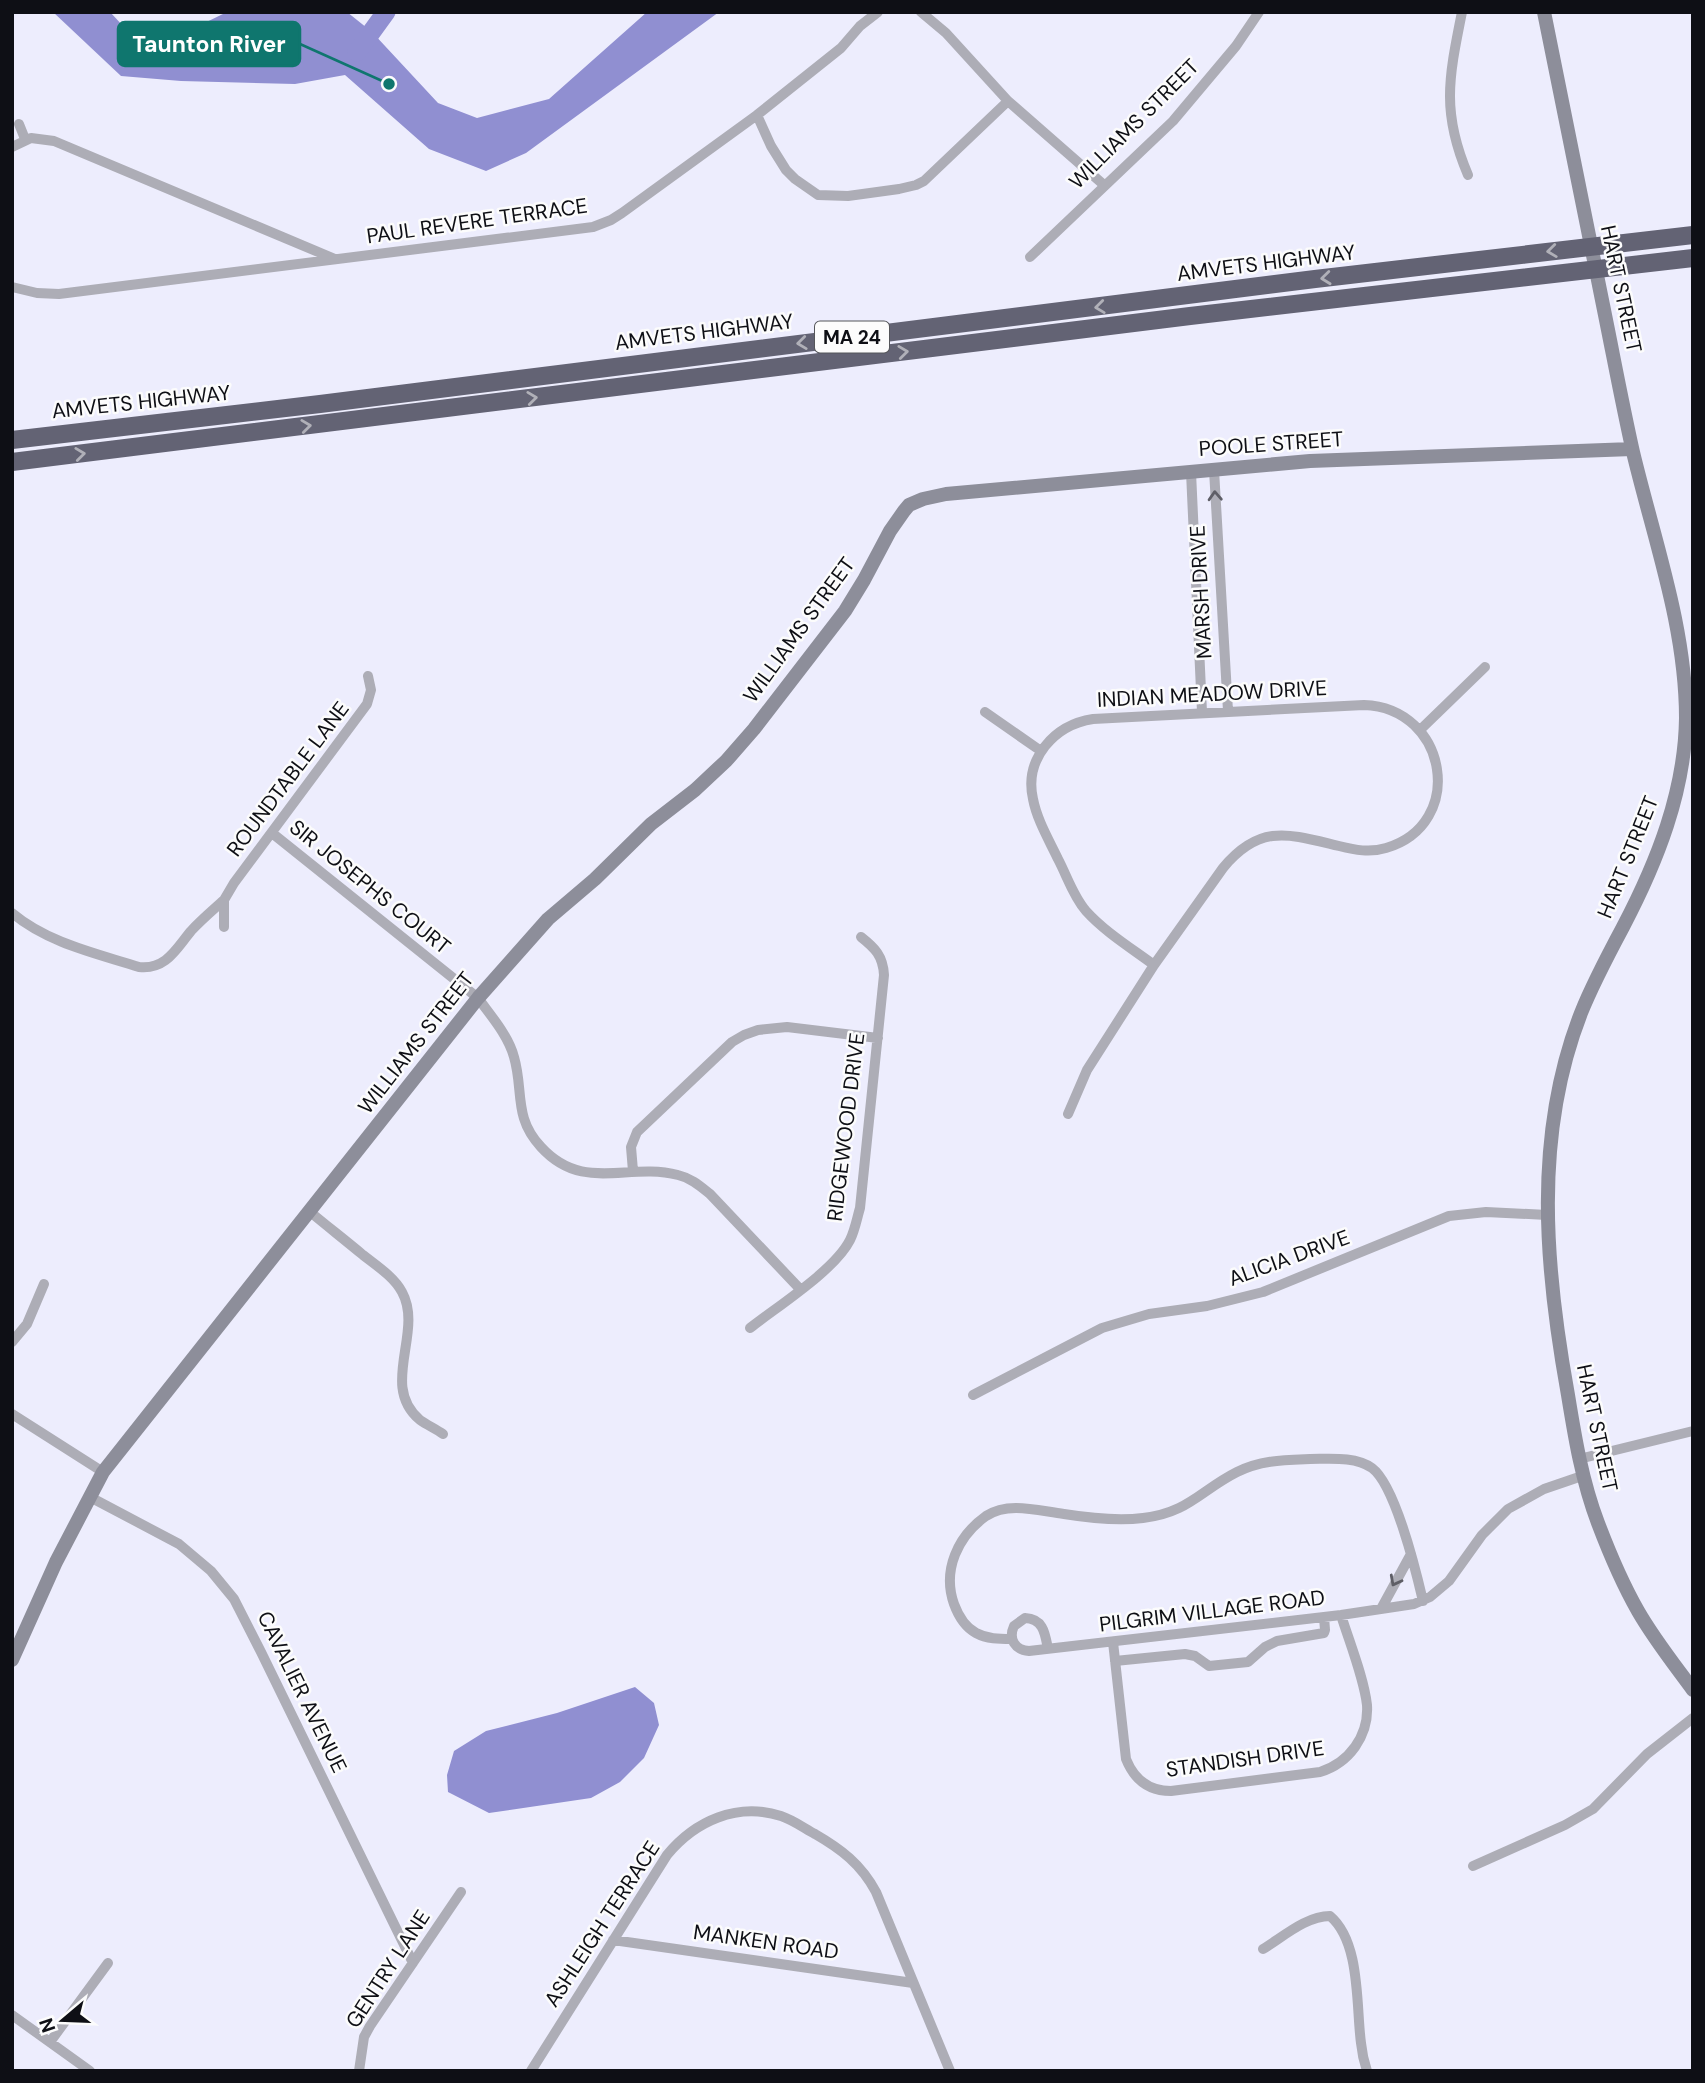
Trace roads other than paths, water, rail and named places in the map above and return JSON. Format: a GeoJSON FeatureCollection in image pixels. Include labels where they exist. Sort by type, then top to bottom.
{"type":"FeatureCollection","features":[{"type":"Feature","properties":{"kind":"highway","name":"AMVETS HIGHWAY"},"geometry":{"type":"LineString","coordinates":[[12,440],[1693,234]]}},
{"type":"Feature","properties":{"kind":"highway","name":"AMVETS HIGHWAY"},"geometry":{"type":"LineString","coordinates":[[12,462],[1190,316],[1693,258]]}},
{"type":"Feature","properties":{"kind":"street","name":"PAUL REVERE TERRACE"},"geometry":{"type":"LineString","coordinates":[[12,288],[59,294],[562,232],[599,225],[622,213],[757,115],[841,48],[860,26],[878,12]]}},
{"type":"Feature","properties":{"kind":"street"},"geometry":{"type":"LineString","coordinates":[[921,12],[946,33],[1007,100],[1104,185]]}},
{"type":"Feature","properties":{"kind":"street","name":"WILLIAMS STREET"},"geometry":{"type":"LineString","coordinates":[[1030,257],[1187,105],[1236,46],[1259,12]]}},
{"type":"Feature","properties":{"kind":"street"},"geometry":{"type":"LineString","coordinates":[[1462,12],[1452,66],[1450,115],[1459,155],[1468,176]]}},
{"type":"Feature","properties":{"kind":"street","name":"HART STREET"},"geometry":{"type":"LineString","coordinates":[[1544,12],[1632,449],[1681,646],[1686,698],[1685,747],[1669,824],[1634,906],[1597,976],[1572,1039],[1559,1086],[1549,1156],[1548,1254],[1554,1312],[1582,1476],[1598,1524],[1627,1591],[1649,1629],[1693,1690]]}},
{"type":"Feature","properties":{"kind":"street"},"geometry":{"type":"LineString","coordinates":[[757,115],[771,146],[795,180],[818,195],[848,196],[882,192],[924,181],[1007,100]]}},
{"type":"Feature","properties":{"kind":"street"},"geometry":{"type":"LineString","coordinates":[[12,147],[25,139],[19,124]]}},
{"type":"Feature","properties":{"kind":"street","name":"PAUL REVERE TERRACE"},"geometry":{"type":"LineString","coordinates":[[25,139],[54,141],[335,259]]}},
{"type":"Feature","properties":{"kind":"street","name":"POOLE STREET"},"geometry":{"type":"LineString","coordinates":[[915,502],[946,494],[1310,461],[1632,449]]}},
{"type":"Feature","properties":{"kind":"street","name":"MARSH DRIVE"},"geometry":{"type":"LineString","coordinates":[[1214,470],[1228,711]]}},
{"type":"Feature","properties":{"kind":"street","name":"MARSH DRIVE"},"geometry":{"type":"LineString","coordinates":[[1191,472],[1202,712]]}},
{"type":"Feature","properties":{"kind":"street","name":"WILLIAMS STREET"},"geometry":{"type":"LineString","coordinates":[[12,1660],[56,1562],[103,1472],[478,998],[548,919],[651,824],[711,776],[740,745],[845,611],[894,523],[904,510],[915,502]]}},
{"type":"Feature","properties":{"kind":"street"},"geometry":{"type":"LineString","coordinates":[[1420,730],[1485,667]]}},
{"type":"Feature","properties":{"kind":"street","name":"ROUNDTABLE LANE"},"geometry":{"type":"LineString","coordinates":[[12,913],[36,931],[50,937],[139,967],[147,968],[165,962],[191,931],[224,900],[367,704],[371,690],[368,676]]}},
{"type":"Feature","properties":{"kind":"street","name":"INDIAN MEADOW DRIVE"},"geometry":{"type":"LineString","coordinates":[[1041,751],[1057,733],[1085,720],[1371,705],[1398,713],[1420,730],[1428,742],[1438,769],[1438,784],[1430,811],[1412,834],[1393,845],[1372,850],[1351,849],[1290,835],[1267,837],[1250,843],[1235,853],[1154,964],[1087,1070],[1068,1114]]}},
{"type":"Feature","properties":{"kind":"street"},"geometry":{"type":"LineString","coordinates":[[985,712],[1041,751],[1032,779],[1033,801],[1076,897],[1093,918],[1154,964]]}},
{"type":"Feature","properties":{"kind":"street","name":"SIR JOSEPHS COURT"},"geometry":{"type":"LineString","coordinates":[[272,833],[478,998],[510,1045],[517,1068],[520,1105],[527,1127],[539,1145],[556,1160],[584,1172],[600,1175],[633,1171],[659,1172],[680,1175],[695,1182],[710,1194],[800,1289]]}},
{"type":"Feature","properties":{"kind":"street"},"geometry":{"type":"LineString","coordinates":[[224,900],[224,927]]}},
{"type":"Feature","properties":{"kind":"street","name":"RIDGEWOOD DRIVE"},"geometry":{"type":"LineString","coordinates":[[750,1328],[840,1255],[850,1240],[860,1208],[884,968],[876,949],[861,937]]}},
{"type":"Feature","properties":{"kind":"street"},"geometry":{"type":"LineString","coordinates":[[633,1171],[631,1147],[637,1132],[723,1050],[744,1035],[772,1027],[787,1027],[878,1038]]}},
{"type":"Feature","properties":{"kind":"street"},"geometry":{"type":"LineString","coordinates":[[309,1211],[390,1278],[403,1294],[409,1314],[401,1372],[406,1399],[412,1412],[443,1434]]}},
{"type":"Feature","properties":{"kind":"street","name":"ALICIA DRIVE"},"geometry":{"type":"LineString","coordinates":[[973,1395],[1102,1328],[1149,1314],[1206,1306],[1263,1292],[1449,1216],[1486,1212],[1547,1214]]}},
{"type":"Feature","properties":{"kind":"street"},"geometry":{"type":"LineString","coordinates":[[12,1342],[27,1324],[44,1284]]}},
{"type":"Feature","properties":{"kind":"street"},"geometry":{"type":"LineString","coordinates":[[12,1414],[103,1472]]}},
{"type":"Feature","properties":{"kind":"street"},"geometry":{"type":"LineString","coordinates":[[1579,1459],[1693,1431]]}},
{"type":"Feature","properties":{"kind":"street","name":"PILGRIM VILLAGE ROAD"},"geometry":{"type":"LineString","coordinates":[[1423,1601],[1397,1511],[1379,1475],[1364,1464],[1344,1460],[1295,1459],[1263,1462],[1230,1476],[1180,1509],[1146,1518],[1078,1516],[1025,1508],[1003,1509],[983,1518],[961,1544],[950,1565],[950,1588],[957,1611],[970,1629],[988,1638],[1012,1639],[1023,1651],[1341,1615],[1423,1601],[1449,1581],[1482,1535],[1508,1509],[1532,1495],[1582,1476]]}},
{"type":"Feature","properties":{"kind":"street","name":"CAVALIER AVENUE"},"geometry":{"type":"LineString","coordinates":[[90,1497],[179,1544],[211,1571],[234,1600],[413,1963]]}},
{"type":"Feature","properties":{"kind":"street"},"geometry":{"type":"LineString","coordinates":[[1381,1609],[1411,1553]]}},
{"type":"Feature","properties":{"kind":"street","name":"STANDISH DRIVE"},"geometry":{"type":"LineString","coordinates":[[1113,1642],[1126,1759],[1136,1777],[1152,1789],[1171,1791],[1320,1772],[1338,1765],[1351,1755],[1359,1740],[1367,1713],[1365,1693],[1341,1615]]}},
{"type":"Feature","properties":{"kind":"street"},"geometry":{"type":"LineString","coordinates":[[1115,1661],[1185,1654],[1195,1656],[1209,1666],[1248,1662],[1265,1647],[1277,1641],[1324,1633],[1324,1617]]}},
{"type":"Feature","properties":{"kind":"street"},"geometry":{"type":"LineString","coordinates":[[1012,1639],[1012,1630],[1017,1622],[1030,1618],[1039,1622],[1042,1627],[1048,1649]]}},
{"type":"Feature","properties":{"kind":"street"},"geometry":{"type":"LineString","coordinates":[[1473,1866],[1565,1825],[1593,1809],[1647,1754],[1693,1718]]}},
{"type":"Feature","properties":{"kind":"street","name":"ASHLEIGH TERRACE"},"geometry":{"type":"LineString","coordinates":[[531,2071],[667,1855],[696,1828],[724,1815],[747,1811],[783,1816],[832,1844],[857,1863],[867,1875],[950,2071]]}},
{"type":"Feature","properties":{"kind":"street","name":"GENTRY LANE"},"geometry":{"type":"LineString","coordinates":[[359,2071],[364,2037],[461,1892]]}},
{"type":"Feature","properties":{"kind":"street"},"geometry":{"type":"LineString","coordinates":[[1263,1949],[1320,1916],[1330,1916],[1336,1921],[1344,1934],[1350,1955],[1367,2071]]}},
{"type":"Feature","properties":{"kind":"street","name":"MANKEN ROAD"},"geometry":{"type":"LineString","coordinates":[[613,1940],[914,1983]]}},
{"type":"Feature","properties":{"kind":"street"},"geometry":{"type":"LineString","coordinates":[[50,2042],[108,1964]]}},
{"type":"Feature","properties":{"kind":"street"},"geometry":{"type":"LineString","coordinates":[[12,2015],[90,2071]]}},
{"type":"Feature","properties":{"kind":"water"},"geometry":{"type":"Polygon","coordinates":[[[53,12],[110,12],[124,27],[182,34],[227,12],[347,12],[372,32],[438,103],[477,118],[549,99],[647,12],[719,12],[526,153],[486,171],[429,149],[345,75],[295,84],[181,81],[121,76],[53,12]]]}},
{"type":"Feature","properties":{"kind":"water"},"geometry":{"type":"Polygon","coordinates":[[[635,1687],[654,1703],[659,1725],[644,1758],[620,1782],[591,1798],[489,1813],[448,1792],[447,1775],[454,1751],[486,1731],[557,1713],[635,1687]]]}},
{"type":"Feature","properties":{"kind":"waterway"},"geometry":{"type":"LineString","coordinates":[[357,52],[386,12]]}},
{"type":"Feature","properties":{"kind":"place","name":"Taunton River"},"geometry":{"type":"Point","coordinates":[389,84]}}]}
